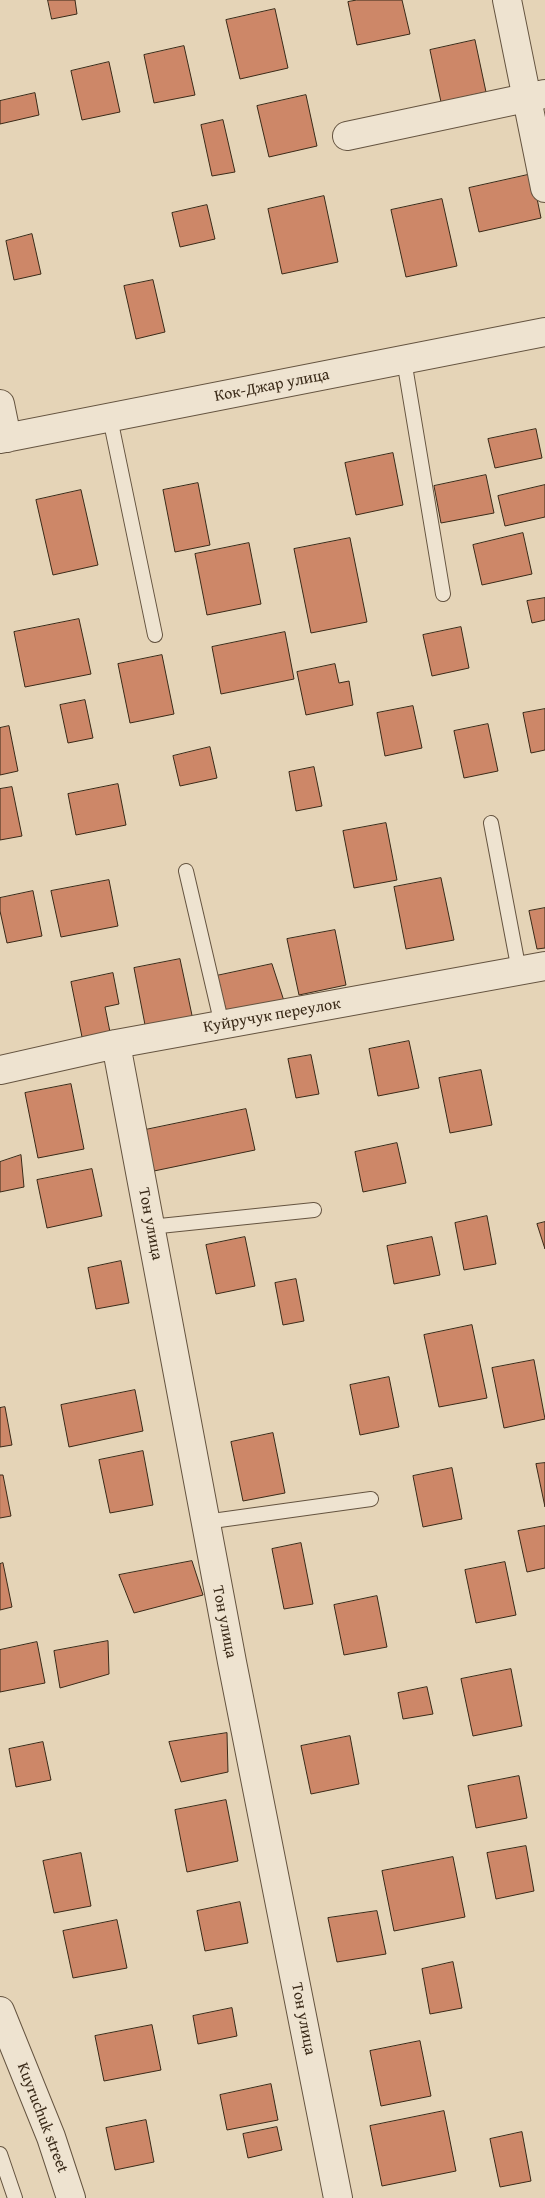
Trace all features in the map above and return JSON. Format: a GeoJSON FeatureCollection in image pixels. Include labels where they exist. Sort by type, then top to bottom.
{"type":"FeatureCollection","features":[{"type":"Feature","properties":{"kind":"street"},"geometry":{"type":"LineString","coordinates":[[507,0],[536,97],[545,188]]}},
{"type":"Feature","properties":{"kind":"street"},"geometry":{"type":"LineString","coordinates":[[347,136],[536,97]]}},
{"type":"Feature","properties":{"kind":"street","name":"Кок-Джар улица"},"geometry":{"type":"LineString","coordinates":[[3,438],[545,332]]}},
{"type":"Feature","properties":{"kind":"street"},"geometry":{"type":"LineString","coordinates":[[0,404],[3,438]]}},
{"type":"Feature","properties":{"kind":"street","name":"Куйручук переулок"},"geometry":{"type":"LineString","coordinates":[[0,1070],[116,1044],[532,969]]}},
{"type":"Feature","properties":{"kind":"street","name":"Тон улица"},"geometry":{"type":"LineString","coordinates":[[116,1044],[205,1522],[338,2198]]}},
{"type":"Feature","properties":{"kind":"street","name":"Kuyruchuk street"},"geometry":{"type":"LineString","coordinates":[[0,2011],[51,2138],[71,2198]]}},
{"type":"Feature","properties":{"kind":"lane"},"geometry":{"type":"LineString","coordinates":[[404,360],[442,594]]}},
{"type":"Feature","properties":{"kind":"lane"},"geometry":{"type":"LineString","coordinates":[[110,418],[155,635]]}},
{"type":"Feature","properties":{"kind":"lane"},"geometry":{"type":"LineString","coordinates":[[491,823],[532,969]]}},
{"type":"Feature","properties":{"kind":"lane"},"geometry":{"type":"LineString","coordinates":[[186,870],[222,1025]]}},
{"type":"Feature","properties":{"kind":"lane"},"geometry":{"type":"LineString","coordinates":[[150,1227],[314,1210]]}},
{"type":"Feature","properties":{"kind":"lane"},"geometry":{"type":"LineString","coordinates":[[205,1522],[372,1499]]}},
{"type":"Feature","properties":{"kind":"lane"},"geometry":{"type":"LineString","coordinates":[[0,2154],[15,2198]]}},
{"type":"Feature","properties":{"kind":"building"},"geometry":{"type":"Polygon","coordinates":[[[48,0],[75,0],[77,14],[52,19],[48,0]]]}},
{"type":"Feature","properties":{"kind":"building"},"geometry":{"type":"Polygon","coordinates":[[[357,0],[402,0],[410,34],[357,45],[348,2],[357,0]]]}},
{"type":"Feature","properties":{"kind":"building"},"geometry":{"type":"Polygon","coordinates":[[[275,9],[288,68],[240,79],[226,20],[275,9]]]}},
{"type":"Feature","properties":{"kind":"building"},"geometry":{"type":"Polygon","coordinates":[[[475,40],[486,92],[441,102],[430,50],[475,40]]]}},
{"type":"Feature","properties":{"kind":"building"},"geometry":{"type":"Polygon","coordinates":[[[184,46],[195,95],[154,103],[144,55],[184,46]]]}},
{"type":"Feature","properties":{"kind":"building"},"geometry":{"type":"Polygon","coordinates":[[[109,62],[120,112],[82,120],[71,71],[109,62]]]}},
{"type":"Feature","properties":{"kind":"building"},"geometry":{"type":"Polygon","coordinates":[[[35,93],[39,115],[0,124],[0,101],[35,93]]]}},
{"type":"Feature","properties":{"kind":"building"},"geometry":{"type":"Polygon","coordinates":[[[306,95],[317,146],[269,157],[257,106],[306,95]]]}},
{"type":"Feature","properties":{"kind":"building"},"geometry":{"type":"Polygon","coordinates":[[[223,120],[235,172],[212,176],[201,125],[223,120]]]}},
{"type":"Feature","properties":{"kind":"building"},"geometry":{"type":"Polygon","coordinates":[[[532,174],[541,218],[479,232],[469,188],[532,174]]]}},
{"type":"Feature","properties":{"kind":"building"},"geometry":{"type":"Polygon","coordinates":[[[324,196],[338,262],[282,274],[268,209],[324,196]]]}},
{"type":"Feature","properties":{"kind":"building"},"geometry":{"type":"Polygon","coordinates":[[[442,199],[457,266],[406,277],[391,210],[442,199]]]}},
{"type":"Feature","properties":{"kind":"building"},"geometry":{"type":"Polygon","coordinates":[[[207,205],[215,239],[180,247],[172,213],[207,205]]]}},
{"type":"Feature","properties":{"kind":"building"},"geometry":{"type":"Polygon","coordinates":[[[32,234],[41,274],[14,280],[6,241],[32,234]]]}},
{"type":"Feature","properties":{"kind":"building"},"geometry":{"type":"Polygon","coordinates":[[[153,280],[165,332],[136,339],[124,286],[153,280]]]}},
{"type":"Feature","properties":{"kind":"building"},"geometry":{"type":"Polygon","coordinates":[[[536,429],[542,458],[495,468],[488,439],[536,429]]]}},
{"type":"Feature","properties":{"kind":"building"},"geometry":{"type":"Polygon","coordinates":[[[393,453],[403,505],[356,515],[345,463],[393,453]]]}},
{"type":"Feature","properties":{"kind":"building"},"geometry":{"type":"Polygon","coordinates":[[[486,475],[494,513],[441,523],[434,486],[486,475]]]}},
{"type":"Feature","properties":{"kind":"building"},"geometry":{"type":"Polygon","coordinates":[[[198,483],[210,545],[175,552],[163,490],[198,483]]]}},
{"type":"Feature","properties":{"kind":"building"},"geometry":{"type":"Polygon","coordinates":[[[545,485],[545,517],[505,526],[498,496],[545,485]]]}},
{"type":"Feature","properties":{"kind":"building"},"geometry":{"type":"Polygon","coordinates":[[[81,490],[98,565],[53,575],[36,500],[81,490]]]}},
{"type":"Feature","properties":{"kind":"building"},"geometry":{"type":"Polygon","coordinates":[[[523,533],[532,574],[482,585],[473,545],[523,533]]]}},
{"type":"Feature","properties":{"kind":"building"},"geometry":{"type":"Polygon","coordinates":[[[350,538],[367,622],[311,633],[294,549],[350,538]]]}},
{"type":"Feature","properties":{"kind":"building"},"geometry":{"type":"Polygon","coordinates":[[[249,543],[261,604],[207,615],[195,554],[249,543]]]}},
{"type":"Feature","properties":{"kind":"building"},"geometry":{"type":"Polygon","coordinates":[[[545,598],[545,620],[532,623],[527,601],[545,598]]]}},
{"type":"Feature","properties":{"kind":"building"},"geometry":{"type":"Polygon","coordinates":[[[79,619],[91,674],[25,687],[14,632],[79,619]]]}},
{"type":"Feature","properties":{"kind":"building"},"geometry":{"type":"Polygon","coordinates":[[[461,627],[469,668],[432,676],[423,635],[461,627]]]}},
{"type":"Feature","properties":{"kind":"building"},"geometry":{"type":"Polygon","coordinates":[[[285,632],[294,679],[221,694],[212,647],[285,632]]]}},
{"type":"Feature","properties":{"kind":"building"},"geometry":{"type":"Polygon","coordinates":[[[162,655],[174,714],[130,723],[118,664],[162,655]]]}},
{"type":"Feature","properties":{"kind":"building"},"geometry":{"type":"Polygon","coordinates":[[[335,664],[339,683],[349,681],[353,705],[306,715],[297,672],[335,664]]]}},
{"type":"Feature","properties":{"kind":"building"},"geometry":{"type":"Polygon","coordinates":[[[85,700],[93,738],[68,743],[60,705],[85,700]]]}},
{"type":"Feature","properties":{"kind":"building"},"geometry":{"type":"Polygon","coordinates":[[[413,706],[422,748],[385,756],[377,713],[413,706]]]}},
{"type":"Feature","properties":{"kind":"building"},"geometry":{"type":"Polygon","coordinates":[[[545,709],[545,750],[531,753],[523,713],[545,709]]]}},
{"type":"Feature","properties":{"kind":"building"},"geometry":{"type":"Polygon","coordinates":[[[488,724],[498,771],[464,778],[454,731],[488,724]]]}},
{"type":"Feature","properties":{"kind":"building"},"geometry":{"type":"Polygon","coordinates":[[[9,726],[18,771],[0,775],[0,728],[9,726]]]}},
{"type":"Feature","properties":{"kind":"building"},"geometry":{"type":"Polygon","coordinates":[[[210,747],[217,778],[180,786],[173,756],[210,747]]]}},
{"type":"Feature","properties":{"kind":"building"},"geometry":{"type":"Polygon","coordinates":[[[314,767],[322,806],[296,811],[289,772],[314,767]]]}},
{"type":"Feature","properties":{"kind":"building"},"geometry":{"type":"Polygon","coordinates":[[[118,784],[126,825],[76,835],[68,794],[118,784]]]}},
{"type":"Feature","properties":{"kind":"building"},"geometry":{"type":"Polygon","coordinates":[[[12,787],[22,836],[0,840],[0,789],[12,787]]]}},
{"type":"Feature","properties":{"kind":"building"},"geometry":{"type":"Polygon","coordinates":[[[386,823],[397,880],[354,888],[343,831],[386,823]]]}},
{"type":"Feature","properties":{"kind":"building"},"geometry":{"type":"Polygon","coordinates":[[[441,878],[454,940],[406,949],[394,887],[441,878]]]}},
{"type":"Feature","properties":{"kind":"building"},"geometry":{"type":"Polygon","coordinates":[[[109,880],[118,926],[61,937],[51,891],[109,880]]]}},
{"type":"Feature","properties":{"kind":"building"},"geometry":{"type":"Polygon","coordinates":[[[33,891],[42,936],[7,943],[0,911],[0,898],[33,891]]]}},
{"type":"Feature","properties":{"kind":"building"},"geometry":{"type":"Polygon","coordinates":[[[545,908],[545,948],[537,949],[529,911],[545,908]]]}},
{"type":"Feature","properties":{"kind":"building"},"geometry":{"type":"Polygon","coordinates":[[[335,930],[346,985],[299,995],[287,939],[335,930]]]}},
{"type":"Feature","properties":{"kind":"building"},"geometry":{"type":"Polygon","coordinates":[[[180,959],[193,1020],[146,1030],[134,968],[180,959]]]}},
{"type":"Feature","properties":{"kind":"building"},"geometry":{"type":"Polygon","coordinates":[[[272,964],[284,1001],[227,1013],[216,976],[272,964]]]}},
{"type":"Feature","properties":{"kind":"building"},"geometry":{"type":"Polygon","coordinates":[[[113,973],[119,1004],[105,1007],[110,1032],[82,1037],[71,982],[113,973]]]}},
{"type":"Feature","properties":{"kind":"building"},"geometry":{"type":"Polygon","coordinates":[[[409,1041],[419,1088],[378,1096],[369,1049],[409,1041]]]}},
{"type":"Feature","properties":{"kind":"building"},"geometry":{"type":"Polygon","coordinates":[[[311,1055],[319,1094],[296,1098],[288,1059],[311,1055]]]}},
{"type":"Feature","properties":{"kind":"building"},"geometry":{"type":"Polygon","coordinates":[[[481,1070],[492,1125],[450,1133],[439,1078],[481,1070]]]}},
{"type":"Feature","properties":{"kind":"building"},"geometry":{"type":"Polygon","coordinates":[[[71,1084],[84,1149],[38,1158],[25,1093],[71,1084]]]}},
{"type":"Feature","properties":{"kind":"building"},"geometry":{"type":"Polygon","coordinates":[[[246,1109],[255,1150],[154,1171],[145,1130],[246,1109]]]}},
{"type":"Feature","properties":{"kind":"building"},"geometry":{"type":"Polygon","coordinates":[[[397,1143],[406,1183],[363,1192],[355,1152],[397,1143]]]}},
{"type":"Feature","properties":{"kind":"building"},"geometry":{"type":"Polygon","coordinates":[[[21,1155],[24,1187],[0,1192],[0,1162],[21,1155]]]}},
{"type":"Feature","properties":{"kind":"building"},"geometry":{"type":"Polygon","coordinates":[[[92,1169],[102,1216],[47,1228],[37,1180],[92,1169]]]}},
{"type":"Feature","properties":{"kind":"building"},"geometry":{"type":"Polygon","coordinates":[[[487,1216],[496,1264],[464,1270],[455,1223],[487,1216]]]}},
{"type":"Feature","properties":{"kind":"building"},"geometry":{"type":"Polygon","coordinates":[[[545,1222],[545,1249],[537,1224],[545,1222]]]}},
{"type":"Feature","properties":{"kind":"building"},"geometry":{"type":"Polygon","coordinates":[[[245,1237],[255,1286],[216,1294],[206,1245],[245,1237]]]}},
{"type":"Feature","properties":{"kind":"building"},"geometry":{"type":"Polygon","coordinates":[[[432,1237],[440,1275],[394,1284],[387,1246],[432,1237]]]}},
{"type":"Feature","properties":{"kind":"building"},"geometry":{"type":"Polygon","coordinates":[[[121,1261],[129,1303],[96,1309],[88,1268],[121,1261]]]}},
{"type":"Feature","properties":{"kind":"building"},"geometry":{"type":"Polygon","coordinates":[[[296,1279],[304,1321],[283,1325],[275,1283],[296,1279]]]}},
{"type":"Feature","properties":{"kind":"building"},"geometry":{"type":"Polygon","coordinates":[[[472,1325],[487,1398],[439,1407],[424,1335],[472,1325]]]}},
{"type":"Feature","properties":{"kind":"building"},"geometry":{"type":"Polygon","coordinates":[[[534,1360],[545,1419],[504,1428],[492,1368],[534,1360]]]}},
{"type":"Feature","properties":{"kind":"building"},"geometry":{"type":"Polygon","coordinates":[[[389,1377],[399,1427],[360,1435],[350,1385],[389,1377]]]}},
{"type":"Feature","properties":{"kind":"building"},"geometry":{"type":"Polygon","coordinates":[[[135,1390],[143,1431],[69,1447],[61,1405],[135,1390]]]}},
{"type":"Feature","properties":{"kind":"building"},"geometry":{"type":"Polygon","coordinates":[[[5,1407],[12,1445],[0,1447],[0,1408],[5,1407]]]}},
{"type":"Feature","properties":{"kind":"building"},"geometry":{"type":"Polygon","coordinates":[[[273,1433],[285,1493],[243,1501],[231,1442],[273,1433]]]}},
{"type":"Feature","properties":{"kind":"building"},"geometry":{"type":"Polygon","coordinates":[[[143,1451],[153,1505],[110,1513],[99,1460],[143,1451]]]}},
{"type":"Feature","properties":{"kind":"building"},"geometry":{"type":"Polygon","coordinates":[[[545,1463],[545,1507],[536,1464],[545,1463]]]}},
{"type":"Feature","properties":{"kind":"building"},"geometry":{"type":"Polygon","coordinates":[[[452,1468],[462,1519],[423,1527],[413,1476],[452,1468]]]}},
{"type":"Feature","properties":{"kind":"building"},"geometry":{"type":"Polygon","coordinates":[[[0,1475],[3,1475],[11,1516],[0,1518],[0,1475]]]}},
{"type":"Feature","properties":{"kind":"building"},"geometry":{"type":"Polygon","coordinates":[[[545,1526],[545,1568],[527,1572],[518,1531],[545,1526]]]}},
{"type":"Feature","properties":{"kind":"building"},"geometry":{"type":"Polygon","coordinates":[[[301,1543],[313,1604],[284,1609],[272,1549],[301,1543]]]}},
{"type":"Feature","properties":{"kind":"building"},"geometry":{"type":"Polygon","coordinates":[[[192,1561],[203,1595],[134,1613],[119,1575],[192,1561]]]}},
{"type":"Feature","properties":{"kind":"building"},"geometry":{"type":"Polygon","coordinates":[[[505,1562],[516,1615],[476,1623],[465,1570],[505,1562]]]}},
{"type":"Feature","properties":{"kind":"building"},"geometry":{"type":"Polygon","coordinates":[[[3,1563],[12,1607],[0,1610],[0,1564],[3,1563]]]}},
{"type":"Feature","properties":{"kind":"building"},"geometry":{"type":"Polygon","coordinates":[[[377,1596],[387,1647],[344,1655],[334,1605],[377,1596]]]}},
{"type":"Feature","properties":{"kind":"building"},"geometry":{"type":"Polygon","coordinates":[[[108,1641],[109,1674],[60,1688],[54,1651],[108,1641]]]}},
{"type":"Feature","properties":{"kind":"building"},"geometry":{"type":"Polygon","coordinates":[[[37,1642],[45,1683],[0,1692],[0,1650],[37,1642]]]}},
{"type":"Feature","properties":{"kind":"building"},"geometry":{"type":"Polygon","coordinates":[[[511,1669],[522,1726],[473,1736],[461,1679],[511,1669]]]}},
{"type":"Feature","properties":{"kind":"building"},"geometry":{"type":"Polygon","coordinates":[[[427,1687],[433,1714],[403,1719],[398,1693],[427,1687]]]}},
{"type":"Feature","properties":{"kind":"building"},"geometry":{"type":"Polygon","coordinates":[[[227,1733],[228,1772],[181,1782],[169,1742],[227,1733]]]}},
{"type":"Feature","properties":{"kind":"building"},"geometry":{"type":"Polygon","coordinates":[[[350,1736],[359,1784],[311,1794],[301,1746],[350,1736]]]}},
{"type":"Feature","properties":{"kind":"building"},"geometry":{"type":"Polygon","coordinates":[[[43,1742],[51,1780],[16,1787],[9,1749],[43,1742]]]}},
{"type":"Feature","properties":{"kind":"building"},"geometry":{"type":"Polygon","coordinates":[[[519,1776],[527,1818],[476,1828],[468,1786],[519,1776]]]}},
{"type":"Feature","properties":{"kind":"building"},"geometry":{"type":"Polygon","coordinates":[[[226,1800],[238,1861],[187,1872],[175,1810],[226,1800]]]}},
{"type":"Feature","properties":{"kind":"building"},"geometry":{"type":"Polygon","coordinates":[[[526,1846],[534,1891],[496,1899],[487,1853],[526,1846]]]}},
{"type":"Feature","properties":{"kind":"building"},"geometry":{"type":"Polygon","coordinates":[[[81,1853],[91,1906],[54,1913],[43,1861],[81,1853]]]}},
{"type":"Feature","properties":{"kind":"building"},"geometry":{"type":"Polygon","coordinates":[[[453,1857],[465,1917],[394,1931],[382,1871],[453,1857]]]}},
{"type":"Feature","properties":{"kind":"building"},"geometry":{"type":"Polygon","coordinates":[[[240,1902],[248,1943],[205,1951],[197,1911],[240,1902]]]}},
{"type":"Feature","properties":{"kind":"building"},"geometry":{"type":"Polygon","coordinates":[[[377,1911],[386,1954],[337,1962],[328,1918],[377,1911]]]}},
{"type":"Feature","properties":{"kind":"building"},"geometry":{"type":"Polygon","coordinates":[[[117,1920],[127,1968],[73,1978],[63,1931],[117,1920]]]}},
{"type":"Feature","properties":{"kind":"building"},"geometry":{"type":"Polygon","coordinates":[[[453,1962],[462,2008],[430,2014],[422,1969],[453,1962]]]}},
{"type":"Feature","properties":{"kind":"building"},"geometry":{"type":"Polygon","coordinates":[[[232,2008],[237,2036],[198,2044],[193,2016],[232,2008]]]}},
{"type":"Feature","properties":{"kind":"building"},"geometry":{"type":"Polygon","coordinates":[[[152,2025],[161,2070],[104,2081],[95,2036],[152,2025]]]}},
{"type":"Feature","properties":{"kind":"building"},"geometry":{"type":"Polygon","coordinates":[[[420,2041],[431,2096],[381,2106],[370,2051],[420,2041]]]}},
{"type":"Feature","properties":{"kind":"building"},"geometry":{"type":"Polygon","coordinates":[[[271,2084],[278,2120],[227,2130],[220,2095],[271,2084]]]}},
{"type":"Feature","properties":{"kind":"building"},"geometry":{"type":"Polygon","coordinates":[[[444,2111],[456,2171],[382,2186],[370,2126],[444,2111]]]}},
{"type":"Feature","properties":{"kind":"building"},"geometry":{"type":"Polygon","coordinates":[[[146,2120],[154,2162],[115,2170],[106,2128],[146,2120]]]}},
{"type":"Feature","properties":{"kind":"building"},"geometry":{"type":"Polygon","coordinates":[[[277,2127],[282,2150],[248,2158],[243,2134],[277,2127]]]}},
{"type":"Feature","properties":{"kind":"building"},"geometry":{"type":"Polygon","coordinates":[[[522,2132],[531,2181],[500,2187],[490,2139],[522,2132]]]}}]}
